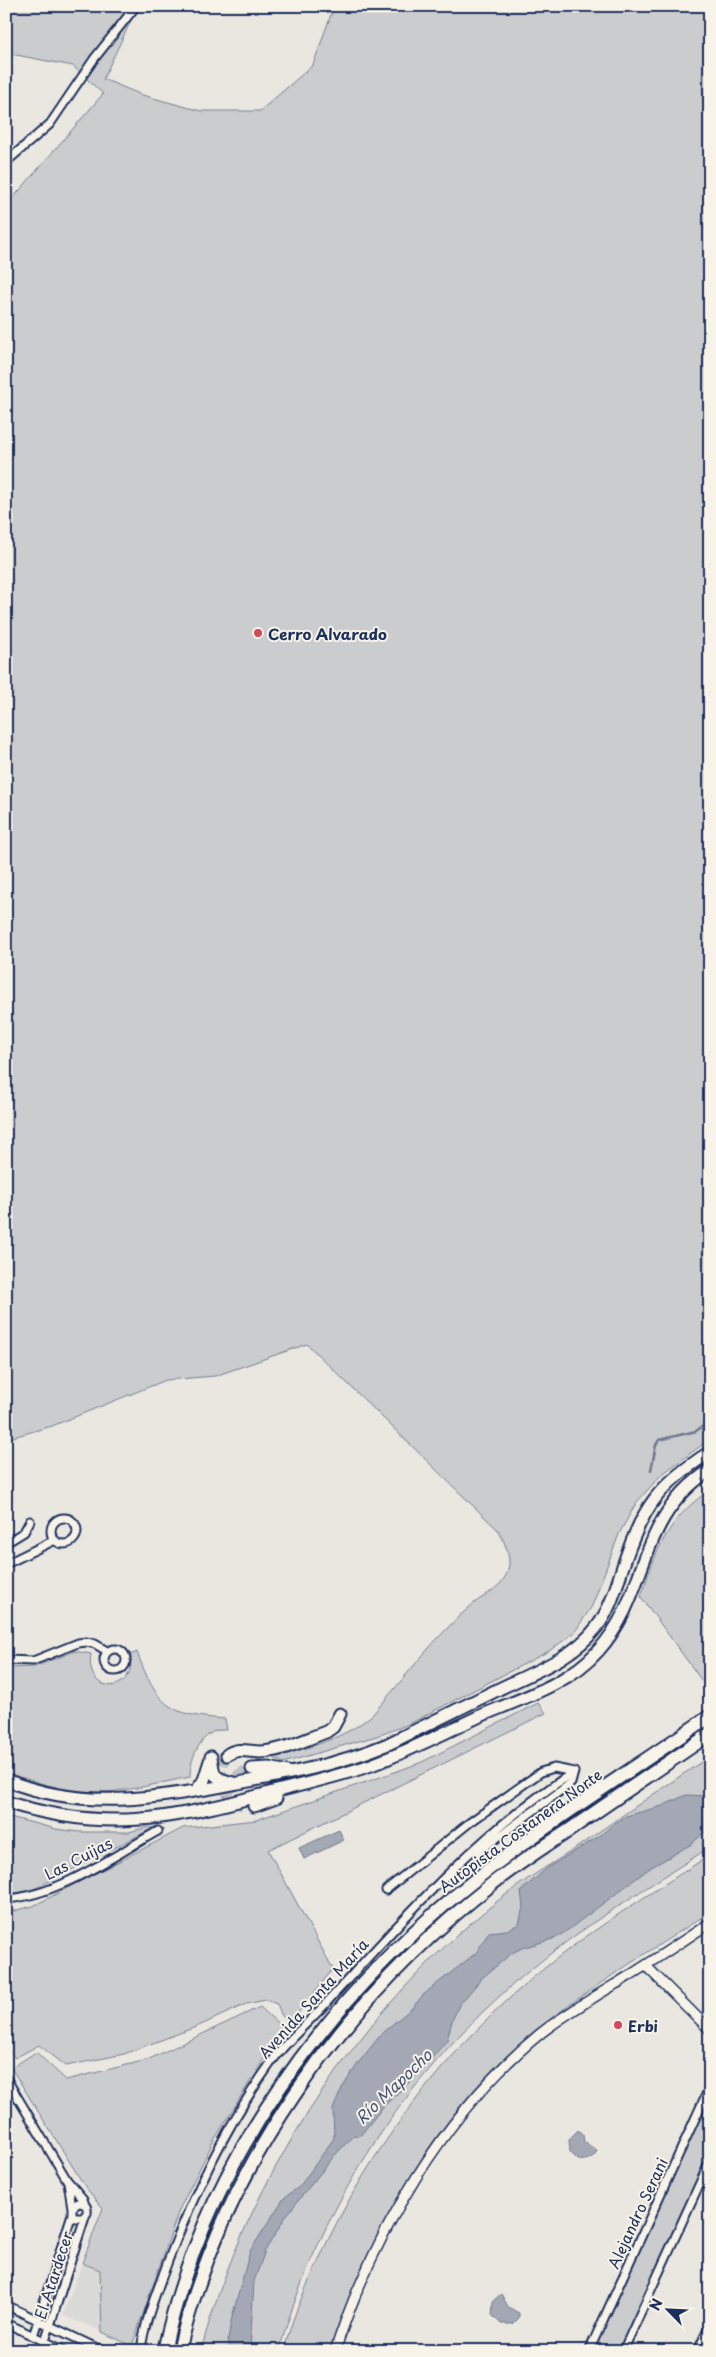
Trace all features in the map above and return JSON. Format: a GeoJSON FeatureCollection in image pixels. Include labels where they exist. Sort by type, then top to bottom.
{"type":"FeatureCollection","features":[{"type":"Feature","properties":{"kind":"highway","name":"Autopista Costanera Norte"},"geometry":{"type":"LineString","coordinates":[[164,2351],[173,2314],[196,2248],[232,2168],[276,2094],[326,2026],[412,1936],[476,1879],[710,1716]]}},
{"type":"Feature","properties":{"kind":"highway","name":"Autopista Costanera Norte"},"geometry":{"type":"LineString","coordinates":[[180,2351],[207,2262],[242,2186],[269,2134],[300,2085],[344,2028],[416,1951],[493,1884],[710,1734]]}},
{"type":"Feature","properties":{"kind":"main road"},"geometry":{"type":"LineString","coordinates":[[6,1780],[53,1794],[98,1800],[160,1797],[295,1773],[345,1760],[388,1744],[553,1662],[580,1645],[595,1630],[607,1609],[633,1534],[644,1513],[671,1480],[710,1452]]}},
{"type":"Feature","properties":{"kind":"main road"},"geometry":{"type":"LineString","coordinates":[[6,1802],[36,1811],[76,1818],[132,1821],[183,1814],[302,1784],[385,1760],[549,1686],[582,1667],[605,1644],[619,1623],[652,1537],[664,1515],[690,1485],[710,1470]]}},
{"type":"Feature","properties":{"kind":"main road"},"geometry":{"type":"LineString","coordinates":[[227,1755],[238,1750],[262,1752],[273,1750],[326,1732],[333,1727],[340,1714]]}},
{"type":"Feature","properties":{"kind":"main road"},"geometry":{"type":"LineString","coordinates":[[197,1790],[204,1780],[211,1757],[212,1770],[216,1776],[234,1784]]}},
{"type":"Feature","properties":{"kind":"main road"},"geometry":{"type":"LineString","coordinates":[[252,1768],[269,1768],[295,1773]]}},
{"type":"Feature","properties":{"kind":"main road"},"geometry":{"type":"LineString","coordinates":[[254,1806],[277,1798],[302,1784]]}},
{"type":"Feature","properties":{"kind":"street"},"geometry":{"type":"LineString","coordinates":[[6,162],[50,124],[94,59],[136,6]]}},
{"type":"Feature","properties":{"kind":"street"},"geometry":{"type":"LineString","coordinates":[[6,1543],[24,1532],[30,1521]]}},
{"type":"Feature","properties":{"kind":"street"},"geometry":{"type":"LineString","coordinates":[[6,1564],[55,1540]]}},
{"type":"Feature","properties":{"kind":"street"},"geometry":{"type":"LineString","coordinates":[[6,1660],[33,1661],[78,1643],[87,1642],[95,1644],[107,1652]]}},
{"type":"Feature","properties":{"kind":"street","name":"Avenida Santa María"},"geometry":{"type":"LineString","coordinates":[[141,2351],[163,2276],[195,2196],[220,2146],[261,2077],[299,2030],[406,1916],[450,1874],[511,1825],[571,1783],[574,1772],[554,1768],[541,1772],[469,1823],[386,1890]]}},
{"type":"Feature","properties":{"kind":"street","name":"Las Cuijas"},"geometry":{"type":"LineString","coordinates":[[6,1899],[32,1895],[57,1886],[158,1830]]}},
{"type":"Feature","properties":{"kind":"street"},"geometry":{"type":"LineString","coordinates":[[336,2351],[362,2279],[383,2236],[424,2167],[464,2114],[512,2060],[543,2032],[710,1923]]}},
{"type":"Feature","properties":{"kind":"street"},"geometry":{"type":"LineString","coordinates":[[646,1966],[710,2030]]}},
{"type":"Feature","properties":{"kind":"street"},"geometry":{"type":"LineString","coordinates":[[6,2078],[67,2180],[83,2199],[88,2213],[85,2217],[78,2219],[72,2211],[67,2180]]}},
{"type":"Feature","properties":{"kind":"street","name":"Alejandro Serani"},"geometry":{"type":"LineString","coordinates":[[588,2351],[710,2086]]}},
{"type":"Feature","properties":{"kind":"street"},"geometry":{"type":"LineString","coordinates":[[623,2351],[710,2161]]}},
{"type":"Feature","properties":{"kind":"street"},"geometry":{"type":"LineString","coordinates":[[72,2211],[78,2203],[86,2205]]}},
{"type":"Feature","properties":{"kind":"street","name":"El Atardecer"},"geometry":{"type":"LineString","coordinates":[[33,2336],[72,2211]]}},
{"type":"Feature","properties":{"kind":"street","name":"El Atardecer"},"geometry":{"type":"LineString","coordinates":[[45,2342],[85,2217]]}},
{"type":"Feature","properties":{"kind":"street"},"geometry":{"type":"LineString","coordinates":[[6,2305],[103,2351]]}},
{"type":"Feature","properties":{"kind":"street"},"geometry":{"type":"LineString","coordinates":[[6,2323],[65,2351]]}},
{"type":"Feature","properties":{"kind":"street"},"geometry":{"type":"LineString","coordinates":[[698,2351],[710,2324]]}},
{"type":"Feature","properties":{"kind":"shaded area"},"geometry":{"type":"Polygon","coordinates":[[[6,6],[138,6],[103,79],[142,95],[201,111],[260,111],[313,65],[334,6],[710,6],[710,1439],[661,1475],[636,1503],[619,1534],[592,1606],[574,1633],[549,1651],[409,1724],[380,1735],[283,1763],[274,1758],[338,1736],[372,1715],[459,1616],[503,1581],[508,1570],[509,1560],[505,1544],[498,1530],[307,1344],[215,1376],[166,1380],[52,1426],[6,1439],[6,206],[103,94],[73,66],[6,53],[6,6]]]}},
{"type":"Feature","properties":{"kind":"shaded area"},"geometry":{"type":"Polygon","coordinates":[[[710,1490],[710,1692],[641,1597],[658,1550],[673,1524],[683,1512],[710,1490]]]}},
{"type":"Feature","properties":{"kind":"shaded area"},"geometry":{"type":"Polygon","coordinates":[[[75,1651],[91,1654],[91,1668],[95,1678],[102,1684],[111,1686],[119,1683],[126,1677],[130,1668],[130,1655],[137,1652],[151,1685],[167,1704],[177,1710],[190,1714],[225,1719],[227,1730],[219,1730],[209,1734],[200,1744],[193,1757],[190,1777],[139,1788],[101,1792],[78,1791],[47,1785],[6,1773],[6,1668],[34,1667],[75,1651]]]}},
{"type":"Feature","properties":{"kind":"shaded area"},"geometry":{"type":"Polygon","coordinates":[[[538,1703],[546,1713],[268,1850],[333,1969],[291,2022],[282,2016],[277,2004],[266,2000],[246,2004],[201,2025],[124,2054],[66,2066],[39,2045],[15,2058],[6,2047],[6,1913],[33,1906],[183,1828],[256,1820],[395,1772],[422,1762],[538,1703]]]}},
{"type":"Feature","properties":{"kind":"shaded area"},"geometry":{"type":"Polygon","coordinates":[[[710,1756],[710,1847],[572,1937],[529,1971],[486,2009],[446,2050],[409,2095],[375,2142],[345,2191],[319,2243],[297,2296],[279,2351],[201,2351],[222,2285],[249,2220],[281,2157],[319,2095],[362,2037],[409,1983],[459,1934],[512,1890],[710,1756]]]}},
{"type":"Feature","properties":{"kind":"shaded area"},"geometry":{"type":"Polygon","coordinates":[[[6,1816],[56,1829],[79,1832],[129,1832],[147,1827],[153,1828],[36,1888],[17,1893],[6,1892],[6,1816]]]}},
{"type":"Feature","properties":{"kind":"shaded area"},"geometry":{"type":"Polygon","coordinates":[[[710,1855],[710,1912],[595,1987],[550,2019],[517,2047],[468,2099],[442,2131],[397,2199],[360,2273],[329,2351],[284,2351],[290,2329],[311,2276],[339,2219],[365,2173],[394,2130],[460,2048],[497,2010],[536,1975],[577,1943],[710,1855]]]}},
{"type":"Feature","properties":{"kind":"shaded area"},"geometry":{"type":"Polygon","coordinates":[[[260,2007],[283,2028],[214,2140],[179,2210],[132,2346],[102,2332],[100,2270],[82,2263],[103,2208],[86,2188],[11,2068],[36,2052],[66,2080],[147,2060],[260,2007]]]}},
{"type":"Feature","properties":{"kind":"shaded area"},"geometry":{"type":"Polygon","coordinates":[[[710,2096],[710,2155],[621,2351],[591,2351],[710,2096]]]}},
{"type":"Feature","properties":{"kind":"shaded area"},"geometry":{"type":"Polygon","coordinates":[[[82,2263],[100,2270],[102,2332],[63,2315],[82,2263]]]}},
{"type":"Feature","properties":{"kind":"water","name":"Río Mapocho"},"geometry":{"type":"Polygon","coordinates":[[[710,1794],[710,1828],[690,1845],[650,1868],[556,1938],[522,1948],[512,1953],[482,1978],[459,2005],[447,2040],[423,2069],[383,2107],[360,2136],[354,2135],[335,2155],[286,2216],[265,2251],[254,2281],[250,2351],[231,2351],[228,2340],[231,2321],[250,2251],[284,2198],[300,2186],[334,2138],[333,2109],[342,2088],[359,2062],[383,2032],[412,2008],[424,1994],[476,1953],[489,1932],[507,1930],[519,1924],[523,1907],[521,1891],[547,1868],[601,1835],[626,1816],[662,1806],[686,1795],[707,1796],[710,1794]]]}},
{"type":"Feature","properties":{"kind":"water"},"geometry":{"type":"Polygon","coordinates":[[[339,1830],[344,1840],[304,1859],[299,1848],[339,1830]]]}},
{"type":"Feature","properties":{"kind":"water"},"geometry":{"type":"Polygon","coordinates":[[[578,2130],[583,2135],[584,2142],[597,2150],[594,2156],[589,2159],[578,2160],[570,2152],[569,2139],[578,2130]]]}},
{"type":"Feature","properties":{"kind":"water"},"geometry":{"type":"Polygon","coordinates":[[[501,2294],[509,2308],[519,2313],[519,2318],[513,2324],[501,2324],[492,2315],[493,2301],[501,2294]]]}},
{"type":"Feature","properties":{"kind":"waterway"},"geometry":{"type":"LineString","coordinates":[[651,1470],[656,1445],[659,1440],[696,1431],[710,1421]]}},
{"type":"Feature","properties":{"kind":"tunnel"},"geometry":{"type":"LineString","coordinates":[[227,1755],[223,1763],[222,1772],[225,1790],[236,1803],[254,1806]]}},
{"type":"Feature","properties":{"kind":"tunnel"},"geometry":{"type":"LineString","coordinates":[[228,1791],[237,1776],[252,1769]]}},
{"type":"Feature","properties":{"kind":"place","name":"Cerro Alvarado"},"geometry":{"type":"Point","coordinates":[258,633]}},
{"type":"Feature","properties":{"kind":"place","name":"Erbi"},"geometry":{"type":"Point","coordinates":[618,2025]}}]}
